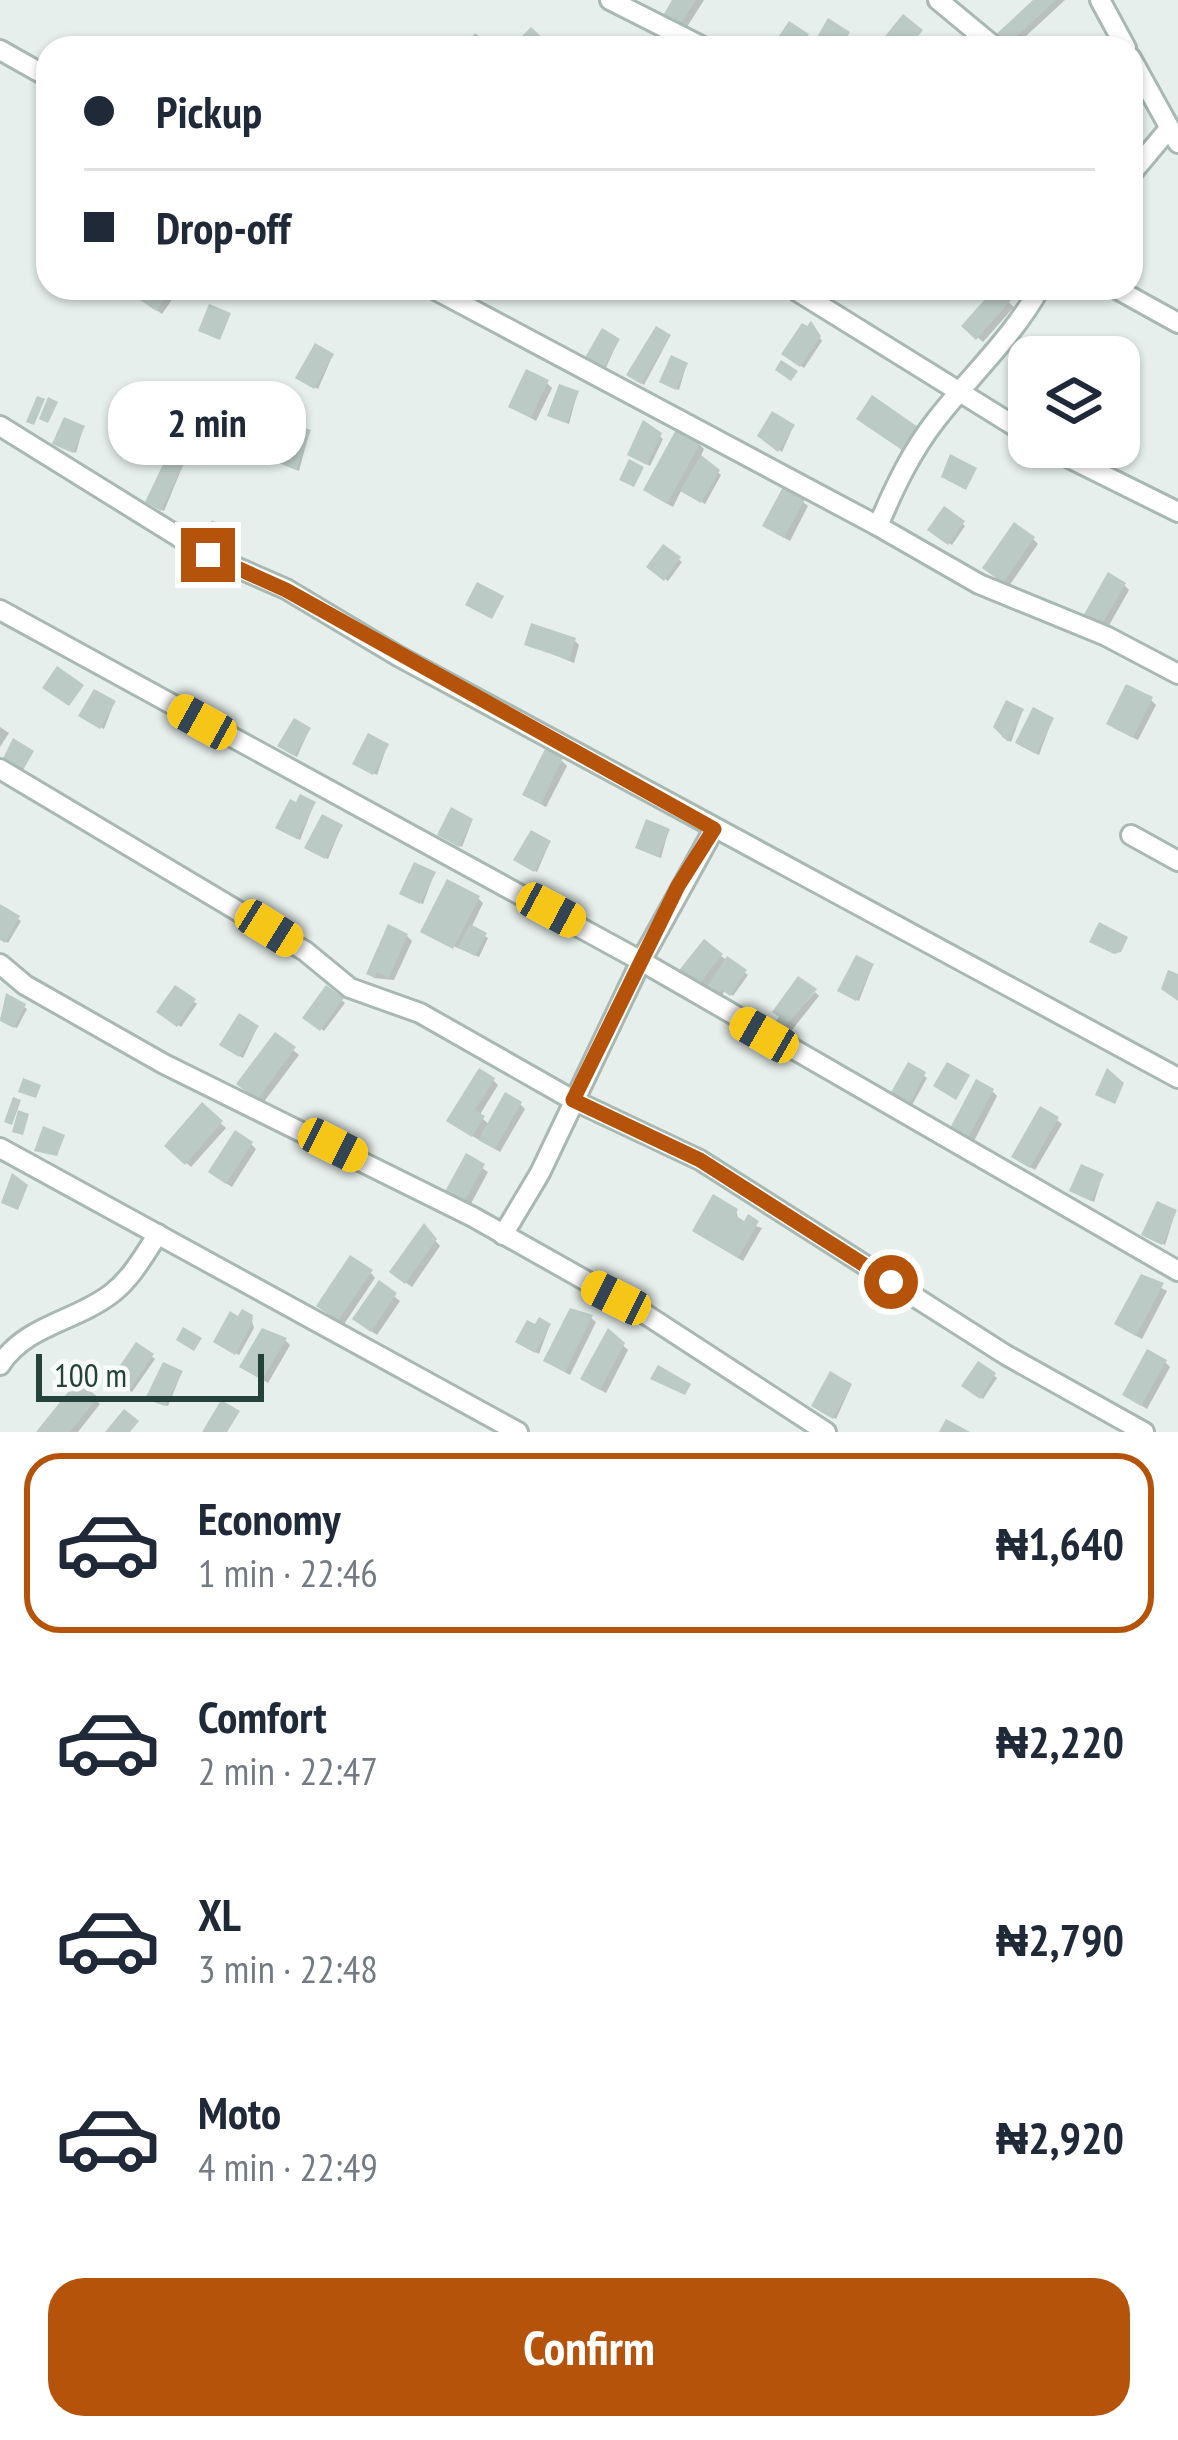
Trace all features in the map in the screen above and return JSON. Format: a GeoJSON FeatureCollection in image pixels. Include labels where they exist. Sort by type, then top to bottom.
{"type":"FeatureCollection","features":[{"type":"Feature","properties":{"kind":"street"},"geometry":{"type":"LineString","coordinates":[[610,0],[681,36]]}},
{"type":"Feature","properties":{"kind":"street"},"geometry":{"type":"LineString","coordinates":[[938,0],[982,36]]}},
{"type":"Feature","properties":{"kind":"street"},"geometry":{"type":"LineString","coordinates":[[1100,0],[1120,36]]}},
{"type":"Feature","properties":{"kind":"street"},"geometry":{"type":"LineString","coordinates":[[0,50],[36,70]]}},
{"type":"Feature","properties":{"kind":"street"},"geometry":{"type":"LineString","coordinates":[[1143,81],[1173,137],[1143,158]]}},
{"type":"Feature","properties":{"kind":"street"},"geometry":{"type":"LineString","coordinates":[[454,300],[979,584],[1106,636],[1178,674]]}},
{"type":"Feature","properties":{"kind":"street"},"geometry":{"type":"LineString","coordinates":[[814,300],[1008,421]]}},
{"type":"Feature","properties":{"kind":"street"},"geometry":{"type":"LineString","coordinates":[[878,526],[906,465],[1031,300]]}},
{"type":"Feature","properties":{"kind":"street"},"geometry":{"type":"LineString","coordinates":[[1137,300],[1178,323]]}},
{"type":"Feature","properties":{"kind":"street"},"geometry":{"type":"LineString","coordinates":[[0,426],[229,567],[286,590],[714,829],[1178,1078]]}},
{"type":"Feature","properties":{"kind":"street"},"geometry":{"type":"LineString","coordinates":[[1089,468],[1178,512]]}},
{"type":"Feature","properties":{"kind":"street"},"geometry":{"type":"LineString","coordinates":[[0,610],[640,961],[1178,1271]]}},
{"type":"Feature","properties":{"kind":"street"},"geometry":{"type":"LineString","coordinates":[[0,770],[305,951],[350,988],[420,1013],[573,1100],[700,1160],[1006,1355],[1144,1432]]}},
{"type":"Feature","properties":{"kind":"street"},"geometry":{"type":"LineString","coordinates":[[503,1235],[540,1173],[640,961],[714,829]]}},
{"type":"Feature","properties":{"kind":"street"},"geometry":{"type":"LineString","coordinates":[[1131,835],[1178,861]]}},
{"type":"Feature","properties":{"kind":"street"},"geometry":{"type":"LineString","coordinates":[[0,964],[26,985],[164,1064],[300,1128],[645,1313],[826,1432]]}},
{"type":"Feature","properties":{"kind":"street"},"geometry":{"type":"LineString","coordinates":[[0,1148],[518,1432]]}},
{"type":"Feature","properties":{"kind":"street"},"geometry":{"type":"LineString","coordinates":[[0,1366],[32,1332],[110,1295],[130,1276],[158,1234]]}},
{"type":"Feature","properties":{"kind":"building"},"geometry":{"type":"Polygon","coordinates":[[[672,0],[696,0],[679,27],[662,17],[672,0]]]}},
{"type":"Feature","properties":{"kind":"building"},"geometry":{"type":"Polygon","coordinates":[[[1033,0],[1056,0],[1017,36],[994,36],[1033,0]]]}},
{"type":"Feature","properties":{"kind":"building"},"geometry":{"type":"Polygon","coordinates":[[[903,14],[923,30],[918,36],[885,36],[903,14]]]}},
{"type":"Feature","properties":{"kind":"building"},"geometry":{"type":"Polygon","coordinates":[[[828,18],[850,32],[848,36],[818,36],[828,18]]]}},
{"type":"Feature","properties":{"kind":"building"},"geometry":{"type":"Polygon","coordinates":[[[789,21],[809,34],[808,36],[779,36],[789,21]]]}},
{"type":"Feature","properties":{"kind":"building"},"geometry":{"type":"Polygon","coordinates":[[[140,300],[164,300],[156,311],[140,300]]]}},
{"type":"Feature","properties":{"kind":"building"},"geometry":{"type":"Polygon","coordinates":[[[984,300],[1011,300],[976,340],[961,326],[984,300]]]}},
{"type":"Feature","properties":{"kind":"building"},"geometry":{"type":"Polygon","coordinates":[[[209,304],[231,313],[220,340],[198,331],[209,304]]]}},
{"type":"Feature","properties":{"kind":"building"},"geometry":{"type":"Polygon","coordinates":[[[811,321],[821,336],[800,367],[781,354],[802,323],[807,326],[811,321]]]}},
{"type":"Feature","properties":{"kind":"building"},"geometry":{"type":"Polygon","coordinates":[[[656,326],[671,335],[641,384],[626,375],[656,326]]]}},
{"type":"Feature","properties":{"kind":"building"},"geometry":{"type":"Polygon","coordinates":[[[602,328],[620,339],[601,372],[583,361],[602,328]]]}},
{"type":"Feature","properties":{"kind":"building"},"geometry":{"type":"Polygon","coordinates":[[[315,343],[334,354],[314,389],[295,378],[315,343]]]}},
{"type":"Feature","properties":{"kind":"building"},"geometry":{"type":"Polygon","coordinates":[[[671,355],[688,363],[676,390],[659,382],[671,355]]]}},
{"type":"Feature","properties":{"kind":"building"},"geometry":{"type":"Polygon","coordinates":[[[781,360],[798,371],[791,381],[775,370],[781,360]]]}},
{"type":"Feature","properties":{"kind":"building"},"geometry":{"type":"Polygon","coordinates":[[[526,369],[549,380],[531,418],[508,407],[526,369]]]}},
{"type":"Feature","properties":{"kind":"building"},"geometry":{"type":"Polygon","coordinates":[[[559,384],[579,391],[567,423],[547,416],[559,384]]]}},
{"type":"Feature","properties":{"kind":"building"},"geometry":{"type":"Polygon","coordinates":[[[872,395],[921,429],[905,452],[856,419],[872,395]]]}},
{"type":"Feature","properties":{"kind":"building"},"geometry":{"type":"Polygon","coordinates":[[[37,396],[45,399],[34,425],[26,422],[37,396]]]}},
{"type":"Feature","properties":{"kind":"building"},"geometry":{"type":"Polygon","coordinates":[[[48,397],[58,402],[48,423],[39,419],[48,397]]]}},
{"type":"Feature","properties":{"kind":"building"},"geometry":{"type":"Polygon","coordinates":[[[772,411],[795,425],[778,452],[757,436],[772,411]]]}},
{"type":"Feature","properties":{"kind":"building"},"geometry":{"type":"Polygon","coordinates":[[[64,417],[85,426],[73,453],[52,444],[64,417]]]}},
{"type":"Feature","properties":{"kind":"building"},"geometry":{"type":"Polygon","coordinates":[[[643,420],[662,433],[647,465],[627,455],[643,420]]]}},
{"type":"Feature","properties":{"kind":"building"},"geometry":{"type":"Polygon","coordinates":[[[289,422],[311,430],[296,470],[274,461],[289,422]]]}},
{"type":"Feature","properties":{"kind":"building"},"geometry":{"type":"Polygon","coordinates":[[[677,428],[701,442],[667,504],[643,490],[677,428]]]}},
{"type":"Feature","properties":{"kind":"building"},"geometry":{"type":"Polygon","coordinates":[[[169,452],[185,461],[161,511],[145,502],[169,452]]]}},
{"type":"Feature","properties":{"kind":"building"},"geometry":{"type":"Polygon","coordinates":[[[950,454],[977,468],[966,490],[941,477],[950,454]]]}},
{"type":"Feature","properties":{"kind":"building"},"geometry":{"type":"Polygon","coordinates":[[[701,455],[720,470],[701,503],[680,491],[701,455]]]}},
{"type":"Feature","properties":{"kind":"building"},"geometry":{"type":"Polygon","coordinates":[[[629,459],[644,467],[634,487],[619,480],[629,459]]]}},
{"type":"Feature","properties":{"kind":"building"},"geometry":{"type":"Polygon","coordinates":[[[783,487],[805,499],[784,538],[762,526],[783,487]]]}},
{"type":"Feature","properties":{"kind":"building"},"geometry":{"type":"Polygon","coordinates":[[[944,506],[965,521],[948,545],[927,530],[944,506]]]}},
{"type":"Feature","properties":{"kind":"building"},"geometry":{"type":"Polygon","coordinates":[[[212,520],[232,533],[219,552],[200,540],[212,520]]]}},
{"type":"Feature","properties":{"kind":"building"},"geometry":{"type":"Polygon","coordinates":[[[1014,522],[1035,537],[1003,583],[982,568],[1014,522]]]}},
{"type":"Feature","properties":{"kind":"building"},"geometry":{"type":"Polygon","coordinates":[[[663,544],[681,557],[664,581],[646,567],[663,544]]]}},
{"type":"Feature","properties":{"kind":"building"},"geometry":{"type":"Polygon","coordinates":[[[1108,572],[1126,583],[1101,626],[1083,616],[1108,572]]]}},
{"type":"Feature","properties":{"kind":"building"},"geometry":{"type":"Polygon","coordinates":[[[477,582],[504,596],[492,619],[465,605],[477,582]]]}},
{"type":"Feature","properties":{"kind":"building"},"geometry":{"type":"Polygon","coordinates":[[[531,623],[576,638],[569,660],[524,645],[531,623]]]}},
{"type":"Feature","properties":{"kind":"building"},"geometry":{"type":"Polygon","coordinates":[[[57,666],[84,685],[69,706],[42,688],[57,666]]]}},
{"type":"Feature","properties":{"kind":"building"},"geometry":{"type":"Polygon","coordinates":[[[1126,684],[1153,697],[1133,738],[1106,724],[1126,684]]]}},
{"type":"Feature","properties":{"kind":"building"},"geometry":{"type":"Polygon","coordinates":[[[94,689],[116,701],[100,729],[78,716],[94,689]]]}},
{"type":"Feature","properties":{"kind":"building"},"geometry":{"type":"Polygon","coordinates":[[[1006,700],[1024,709],[1008,742],[993,727],[1006,700]]]}},
{"type":"Feature","properties":{"kind":"building"},"geometry":{"type":"Polygon","coordinates":[[[1033,707],[1054,718],[1036,754],[1015,743],[1033,707]]]}},
{"type":"Feature","properties":{"kind":"building"},"geometry":{"type":"Polygon","coordinates":[[[294,718],[311,728],[294,756],[277,746],[294,718]]]}},
{"type":"Feature","properties":{"kind":"building"},"geometry":{"type":"Polygon","coordinates":[[[368,733],[389,744],[373,775],[352,764],[368,733]]]}},
{"type":"Feature","properties":{"kind":"building"},"geometry":{"type":"Polygon","coordinates":[[[13,738],[34,751],[19,777],[0,765],[13,738]]]}},
{"type":"Feature","properties":{"kind":"building"},"geometry":{"type":"Polygon","coordinates":[[[545,749],[563,758],[541,804],[522,795],[545,749]]]}},
{"type":"Feature","properties":{"kind":"building"},"geometry":{"type":"Polygon","coordinates":[[[300,794],[316,802],[297,839],[275,828],[290,799],[296,802],[300,794]]]}},
{"type":"Feature","properties":{"kind":"building"},"geometry":{"type":"Polygon","coordinates":[[[451,807],[473,819],[459,847],[437,835],[451,807]]]}},
{"type":"Feature","properties":{"kind":"building"},"geometry":{"type":"Polygon","coordinates":[[[322,814],[343,825],[325,859],[304,848],[322,814]]]}},
{"type":"Feature","properties":{"kind":"building"},"geometry":{"type":"Polygon","coordinates":[[[646,819],[670,829],[658,857],[635,848],[646,819]]]}},
{"type":"Feature","properties":{"kind":"building"},"geometry":{"type":"Polygon","coordinates":[[[531,830],[551,841],[534,872],[513,860],[531,830]]]}},
{"type":"Feature","properties":{"kind":"building"},"geometry":{"type":"Polygon","coordinates":[[[414,862],[436,872],[420,904],[399,894],[414,862]]]}},
{"type":"Feature","properties":{"kind":"building"},"geometry":{"type":"Polygon","coordinates":[[[447,879],[480,896],[453,949],[420,932],[447,879]]]}},
{"type":"Feature","properties":{"kind":"building"},"geometry":{"type":"Polygon","coordinates":[[[0,904],[20,916],[5,943],[0,940],[0,904]]]}},
{"type":"Feature","properties":{"kind":"building"},"geometry":{"type":"Polygon","coordinates":[[[1099,922],[1128,937],[1121,952],[1114,954],[1089,942],[1099,922]]]}},
{"type":"Feature","properties":{"kind":"building"},"geometry":{"type":"Polygon","coordinates":[[[388,924],[408,934],[389,978],[377,972],[375,978],[366,974],[388,924]]]}},
{"type":"Feature","properties":{"kind":"building"},"geometry":{"type":"Polygon","coordinates":[[[470,924],[487,933],[475,956],[458,947],[470,924]]]}},
{"type":"Feature","properties":{"kind":"building"},"geometry":{"type":"Polygon","coordinates":[[[704,939],[723,954],[695,989],[676,974],[704,939]]]}},
{"type":"Feature","properties":{"kind":"building"},"geometry":{"type":"Polygon","coordinates":[[[856,955],[874,964],[856,1001],[837,991],[856,955]]]}},
{"type":"Feature","properties":{"kind":"building"},"geometry":{"type":"Polygon","coordinates":[[[727,956],[747,970],[730,996],[722,990],[717,996],[706,988],[727,956]]]}},
{"type":"Feature","properties":{"kind":"building"},"geometry":{"type":"Polygon","coordinates":[[[1168,970],[1178,974],[1178,1001],[1161,989],[1168,970]]]}},
{"type":"Feature","properties":{"kind":"building"},"geometry":{"type":"Polygon","coordinates":[[[798,976],[817,989],[781,1032],[772,1026],[779,1017],[772,1012],[798,976]]]}},
{"type":"Feature","properties":{"kind":"building"},"geometry":{"type":"Polygon","coordinates":[[[175,985],[196,999],[177,1027],[156,1012],[175,985]]]}},
{"type":"Feature","properties":{"kind":"building"},"geometry":{"type":"Polygon","coordinates":[[[326,985],[344,998],[320,1031],[302,1018],[326,985]]]}},
{"type":"Feature","properties":{"kind":"building"},"geometry":{"type":"Polygon","coordinates":[[[6,993],[26,1004],[14,1028],[0,1021],[6,993]]]}},
{"type":"Feature","properties":{"kind":"building"},"geometry":{"type":"Polygon","coordinates":[[[239,1013],[259,1026],[239,1057],[219,1045],[239,1013]]]}},
{"type":"Feature","properties":{"kind":"building"},"geometry":{"type":"Polygon","coordinates":[[[275,1032],[296,1047],[257,1100],[236,1084],[275,1032]]]}},
{"type":"Feature","properties":{"kind":"building"},"geometry":{"type":"Polygon","coordinates":[[[908,1062],[926,1072],[909,1105],[890,1094],[908,1062]]]}},
{"type":"Feature","properties":{"kind":"building"},"geometry":{"type":"Polygon","coordinates":[[[947,1062],[970,1075],[956,1100],[933,1086],[947,1062]]]}},
{"type":"Feature","properties":{"kind":"building"},"geometry":{"type":"Polygon","coordinates":[[[479,1068],[495,1078],[475,1110],[485,1116],[472,1137],[446,1121],[479,1068]]]}},
{"type":"Feature","properties":{"kind":"building"},"geometry":{"type":"Polygon","coordinates":[[[1107,1068],[1124,1083],[1115,1104],[1095,1095],[1107,1068]]]}},
{"type":"Feature","properties":{"kind":"building"},"geometry":{"type":"Polygon","coordinates":[[[23,1078],[41,1085],[36,1098],[18,1092],[23,1078]]]}},
{"type":"Feature","properties":{"kind":"building"},"geometry":{"type":"Polygon","coordinates":[[[976,1079],[994,1089],[966,1142],[948,1132],[976,1079]]]}},
{"type":"Feature","properties":{"kind":"building"},"geometry":{"type":"Polygon","coordinates":[[[505,1092],[522,1102],[495,1149],[478,1140],[505,1092]]]}},
{"type":"Feature","properties":{"kind":"building"},"geometry":{"type":"Polygon","coordinates":[[[13,1097],[21,1100],[12,1125],[4,1122],[13,1097]]]}},
{"type":"Feature","properties":{"kind":"building"},"geometry":{"type":"Polygon","coordinates":[[[202,1102],[223,1121],[185,1165],[164,1146],[202,1102]]]}},
{"type":"Feature","properties":{"kind":"building"},"geometry":{"type":"Polygon","coordinates":[[[1040,1106],[1059,1117],[1030,1168],[1011,1157],[1040,1106]]]}},
{"type":"Feature","properties":{"kind":"building"},"geometry":{"type":"Polygon","coordinates":[[[18,1110],[29,1114],[23,1135],[12,1132],[18,1110]]]}},
{"type":"Feature","properties":{"kind":"building"},"geometry":{"type":"Polygon","coordinates":[[[43,1126],[65,1135],[57,1156],[34,1151],[43,1126]]]}},
{"type":"Feature","properties":{"kind":"building"},"geometry":{"type":"Polygon","coordinates":[[[235,1130],[253,1142],[226,1184],[208,1172],[235,1130]]]}},
{"type":"Feature","properties":{"kind":"building"},"geometry":{"type":"Polygon","coordinates":[[[466,1153],[485,1164],[462,1206],[443,1195],[466,1153]]]}},
{"type":"Feature","properties":{"kind":"building"},"geometry":{"type":"Polygon","coordinates":[[[1081,1164],[1104,1174],[1091,1201],[1069,1191],[1081,1164]]]}},
{"type":"Feature","properties":{"kind":"building"},"geometry":{"type":"Polygon","coordinates":[[[12,1173],[28,1185],[18,1210],[1,1203],[12,1173]]]}},
{"type":"Feature","properties":{"kind":"building"},"geometry":{"type":"Polygon","coordinates":[[[713,1194],[738,1209],[735,1215],[744,1221],[748,1214],[759,1221],[738,1258],[692,1231],[713,1194]]]}},
{"type":"Feature","properties":{"kind":"building"},"geometry":{"type":"Polygon","coordinates":[[[1157,1201],[1177,1210],[1162,1245],[1141,1235],[1157,1201]]]}},
{"type":"Feature","properties":{"kind":"building"},"geometry":{"type":"Polygon","coordinates":[[[424,1223],[437,1239],[405,1284],[389,1272],[424,1223]]]}},
{"type":"Feature","properties":{"kind":"building"},"geometry":{"type":"Polygon","coordinates":[[[350,1255],[373,1270],[338,1321],[316,1306],[350,1255]]]}},
{"type":"Feature","properties":{"kind":"building"},"geometry":{"type":"Polygon","coordinates":[[[1141,1274],[1164,1283],[1136,1336],[1114,1324],[1141,1274]]]}},
{"type":"Feature","properties":{"kind":"building"},"geometry":{"type":"Polygon","coordinates":[[[379,1280],[397,1293],[371,1332],[352,1319],[379,1280]]]}},
{"type":"Feature","properties":{"kind":"building"},"geometry":{"type":"Polygon","coordinates":[[[570,1308],[593,1315],[565,1372],[543,1361],[570,1308]]]}},
{"type":"Feature","properties":{"kind":"building"},"geometry":{"type":"Polygon","coordinates":[[[242,1309],[253,1315],[252,1324],[235,1355],[213,1342],[230,1311],[238,1316],[242,1309]]]}},
{"type":"Feature","properties":{"kind":"building"},"geometry":{"type":"Polygon","coordinates":[[[539,1317],[551,1324],[535,1353],[515,1342],[527,1320],[535,1324],[539,1317]]]}},
{"type":"Feature","properties":{"kind":"building"},"geometry":{"type":"Polygon","coordinates":[[[183,1327],[202,1338],[194,1351],[176,1340],[183,1327]]]}},
{"type":"Feature","properties":{"kind":"building"},"geometry":{"type":"Polygon","coordinates":[[[262,1328],[287,1338],[262,1380],[239,1367],[262,1328]]]}},
{"type":"Feature","properties":{"kind":"building"},"geometry":{"type":"Polygon","coordinates":[[[608,1328],[625,1343],[600,1390],[580,1379],[608,1328]]]}},
{"type":"Feature","properties":{"kind":"building"},"geometry":{"type":"Polygon","coordinates":[[[136,1342],[154,1354],[128,1392],[110,1380],[136,1342]]]}},
{"type":"Feature","properties":{"kind":"building"},"geometry":{"type":"Polygon","coordinates":[[[1147,1349],[1167,1360],[1141,1406],[1122,1395],[1147,1349]]]}},
{"type":"Feature","properties":{"kind":"building"},"geometry":{"type":"Polygon","coordinates":[[[978,1361],[996,1373],[980,1399],[961,1386],[978,1361]]]}},
{"type":"Feature","properties":{"kind":"building"},"geometry":{"type":"Polygon","coordinates":[[[163,1362],[183,1371],[165,1406],[145,1399],[163,1362]]]}},
{"type":"Feature","properties":{"kind":"building"},"geometry":{"type":"Polygon","coordinates":[[[658,1365],[691,1384],[685,1395],[650,1379],[658,1365]]]}},
{"type":"Feature","properties":{"kind":"building"},"geometry":{"type":"Polygon","coordinates":[[[830,1371],[852,1384],[833,1419],[811,1406],[830,1371]]]}},
{"type":"Feature","properties":{"kind":"building"},"geometry":{"type":"Polygon","coordinates":[[[77,1381],[98,1397],[70,1432],[36,1432],[77,1381]]]}},
{"type":"Feature","properties":{"kind":"building"},"geometry":{"type":"Polygon","coordinates":[[[221,1400],[240,1411],[227,1432],[202,1432],[221,1400]]]}},
{"type":"Feature","properties":{"kind":"building"},"geometry":{"type":"Polygon","coordinates":[[[124,1409],[139,1421],[130,1432],[105,1432],[124,1409]]]}},
{"type":"Feature","properties":{"kind":"building"},"geometry":{"type":"Polygon","coordinates":[[[946,1419],[970,1432],[939,1432],[946,1419]]]}},
{"type":"Feature","properties":{"kind":"route"},"geometry":{"type":"LineString","coordinates":[[208,555],[286,590],[714,829],[678,886],[573,1100],[700,1160],[891,1282]]}}]}
